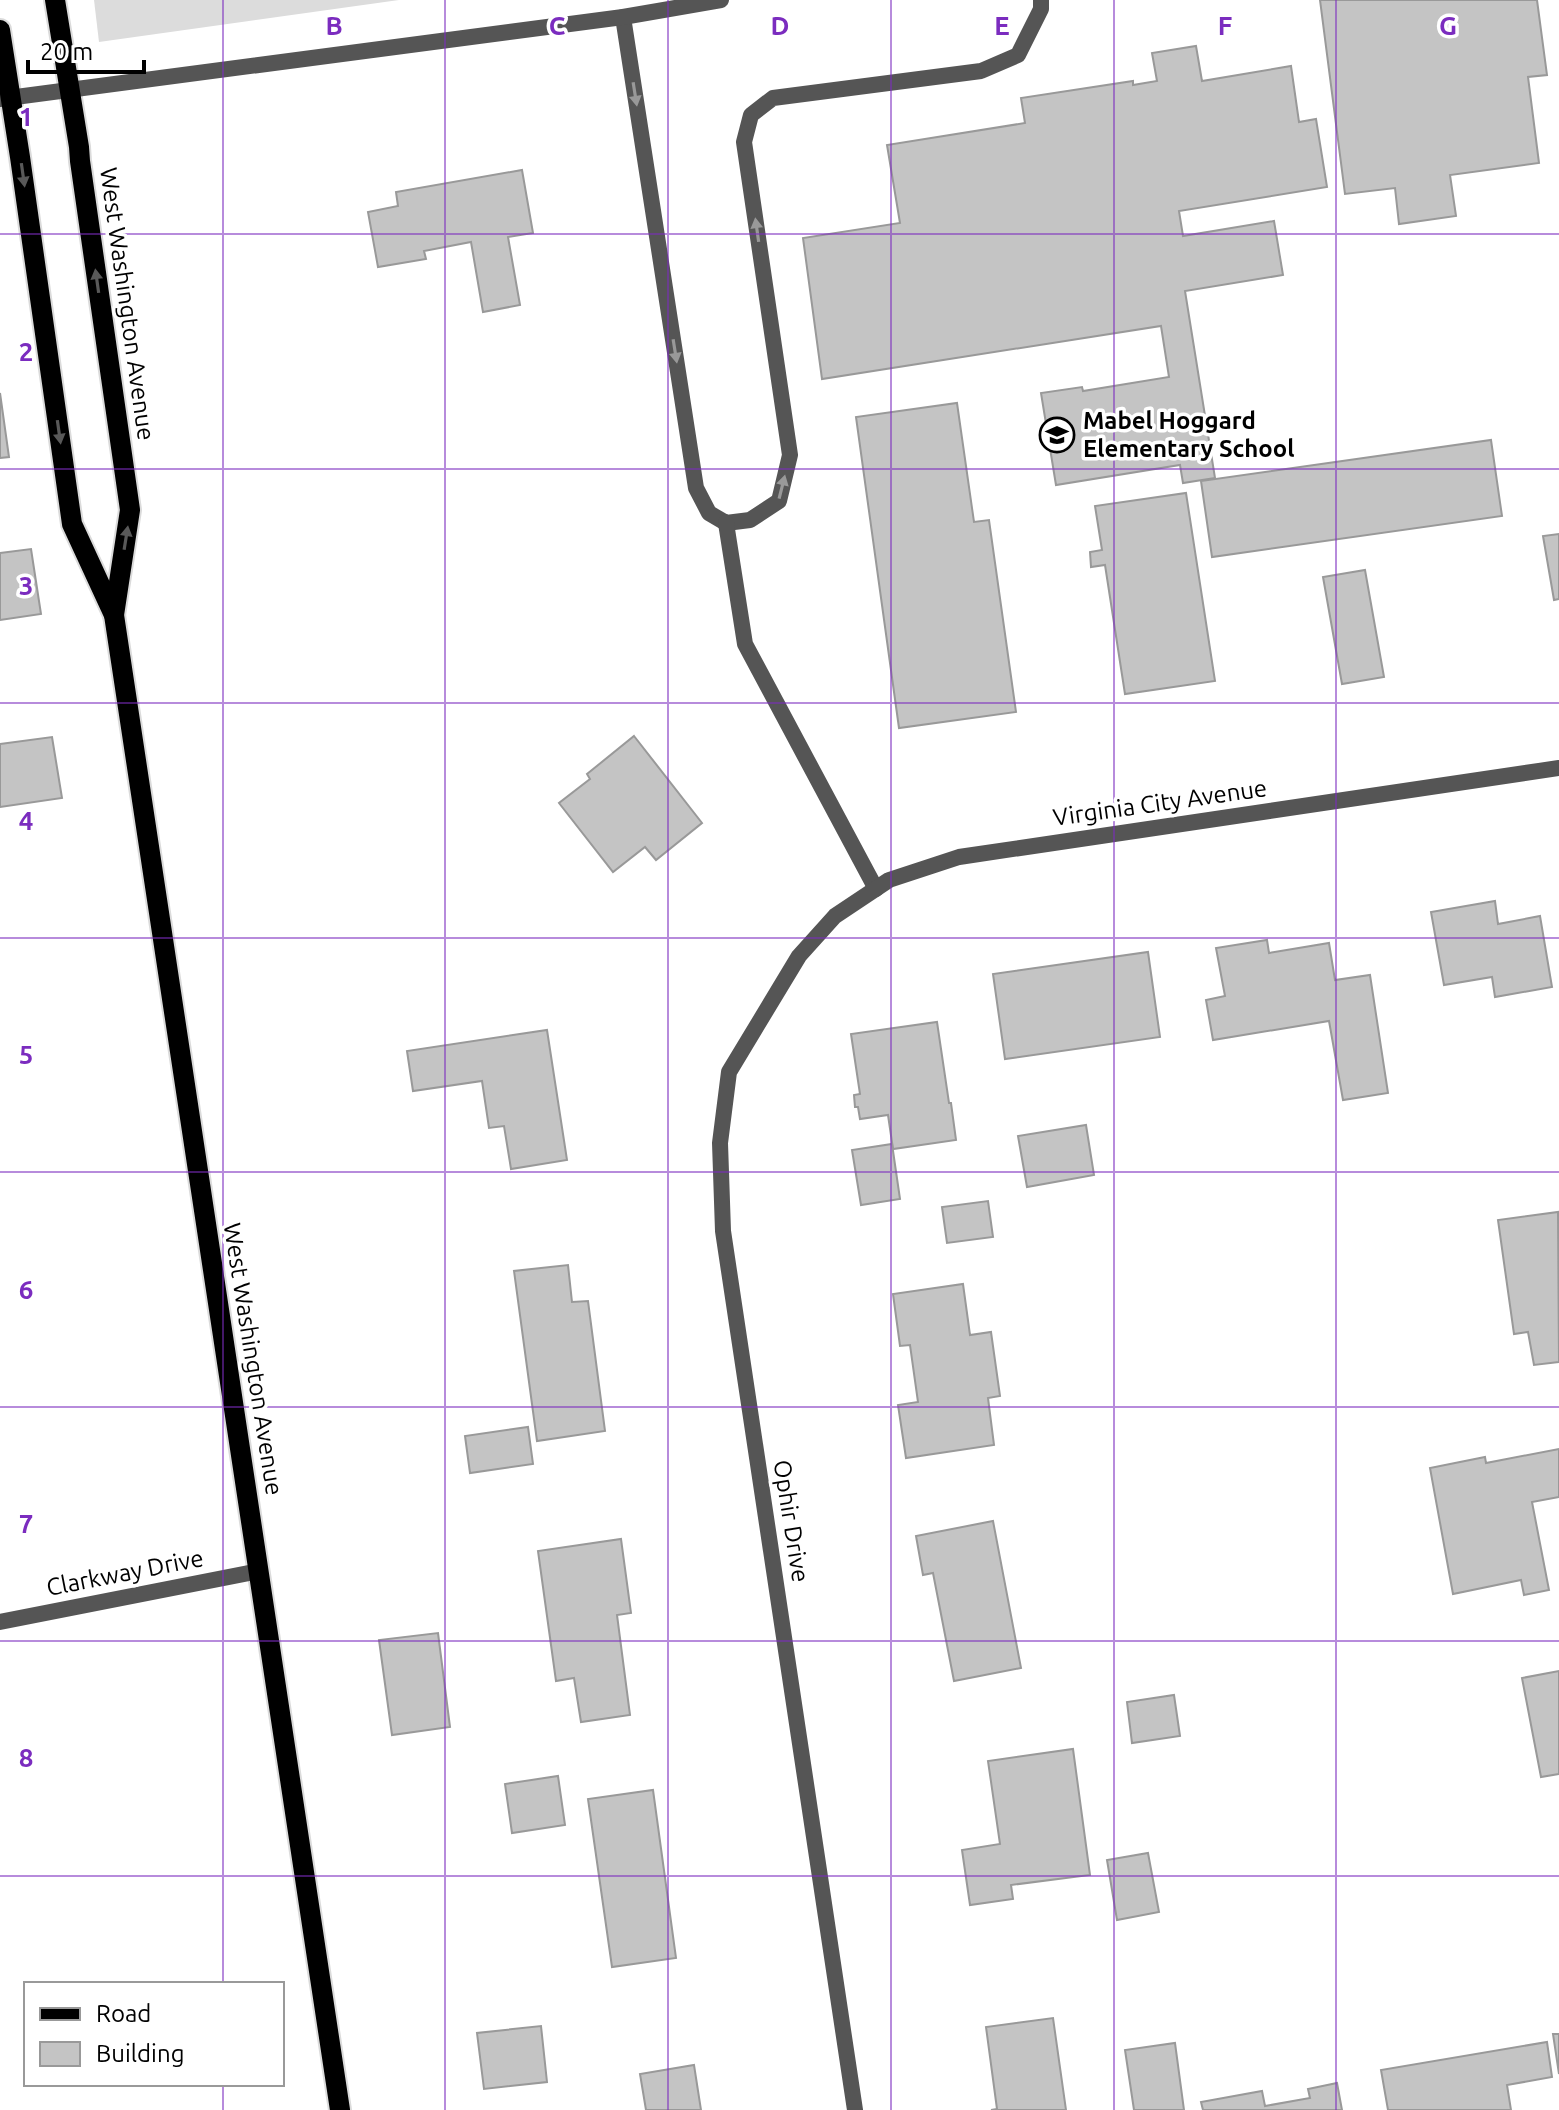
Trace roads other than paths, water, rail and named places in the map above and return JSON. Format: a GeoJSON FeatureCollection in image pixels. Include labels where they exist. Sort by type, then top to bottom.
{"type":"FeatureCollection","features":[{"type":"Feature","properties":{"kind":"main road","name":"West Washington Avenue"},"geometry":{"type":"LineString","coordinates":[[55,0],[130,510],[114,615]]}},
{"type":"Feature","properties":{"kind":"main road","name":"West Washington Avenue"},"geometry":{"type":"LineString","coordinates":[[0,30],[5,98],[72,524],[114,615],[340,2110]]}},
{"type":"Feature","properties":{"kind":"street"},"geometry":{"type":"LineString","coordinates":[[5,98],[623,17],[695,2],[721,0]]}},
{"type":"Feature","properties":{"kind":"street"},"geometry":{"type":"LineString","coordinates":[[623,17],[696,488],[709,513],[726,523],[750,520],[779,501],[790,455],[744,142],[751,115],[773,98],[981,71],[1018,55],[1041,9],[1041,0]]}},
{"type":"Feature","properties":{"kind":"street"},"geometry":{"type":"LineString","coordinates":[[726,523],[745,644],[876,889]]}},
{"type":"Feature","properties":{"kind":"street","name":"Virginia City Avenue"},"geometry":{"type":"LineString","coordinates":[[799,956],[835,916],[889,880],[959,857],[1559,768]]}},
{"type":"Feature","properties":{"kind":"street","name":"Ophir Drive"},"geometry":{"type":"LineString","coordinates":[[799,956],[729,1072],[720,1143],[723,1231],[855,2110]]}},
{"type":"Feature","properties":{"kind":"street","name":"Clarkway Drive"},"geometry":{"type":"LineString","coordinates":[[0,1622],[259,1571]]}},
{"type":"Feature","properties":{"kind":"place","name":"Mabel Hoggard Elementary School"},"geometry":{"type":"Point","coordinates":[1057,435]}}]}
